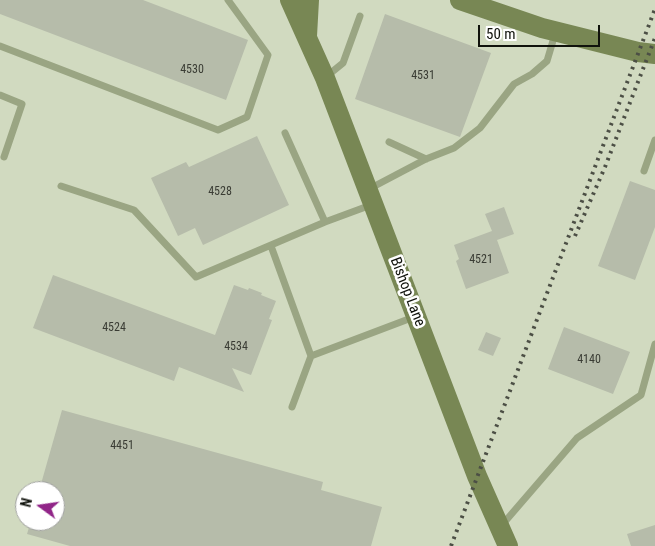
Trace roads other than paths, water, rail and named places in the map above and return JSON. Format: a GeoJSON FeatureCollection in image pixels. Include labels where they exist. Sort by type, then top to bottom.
{"type":"FeatureCollection","features":[{"type":"Feature","properties":{"kind":"street","name":"Bishop Lane"},"geometry":{"type":"LineString","coordinates":[[290,0],[325,78],[477,476],[508,546]]}},
{"type":"Feature","properties":{"kind":"street","name":"Bishop Lane"},"geometry":{"type":"LineString","coordinates":[[306,38],[309,0]]}},
{"type":"Feature","properties":{"kind":"street"},"geometry":{"type":"LineString","coordinates":[[460,0],[556,32],[638,52],[655,54]]}},
{"type":"Feature","properties":{"kind":"lane"},"geometry":{"type":"LineString","coordinates":[[0,46],[218,130],[247,118],[268,55],[228,0]]}},
{"type":"Feature","properties":{"kind":"lane"},"geometry":{"type":"LineString","coordinates":[[325,78],[343,62],[360,16]]}},
{"type":"Feature","properties":{"kind":"lane"},"geometry":{"type":"LineString","coordinates":[[61,186],[134,210],[196,277],[325,222],[371,197],[426,160],[454,148],[480,128],[514,84],[532,74],[547,61],[556,32]]}},
{"type":"Feature","properties":{"kind":"lane"},"geometry":{"type":"LineString","coordinates":[[0,95],[22,104],[4,157]]}},
{"type":"Feature","properties":{"kind":"lane"},"geometry":{"type":"LineString","coordinates":[[285,133],[325,222]]}},
{"type":"Feature","properties":{"kind":"lane"},"geometry":{"type":"LineString","coordinates":[[644,171],[655,140]]}},
{"type":"Feature","properties":{"kind":"lane"},"geometry":{"type":"LineString","coordinates":[[389,142],[426,160]]}},
{"type":"Feature","properties":{"kind":"lane"},"geometry":{"type":"LineString","coordinates":[[271,246],[311,356],[292,407]]}},
{"type":"Feature","properties":{"kind":"lane"},"geometry":{"type":"LineString","coordinates":[[311,356],[416,316]]}},
{"type":"Feature","properties":{"kind":"lane"},"geometry":{"type":"LineString","coordinates":[[500,528],[577,438],[641,395],[655,344]]}},
{"type":"Feature","properties":{"kind":"railway"},"geometry":{"type":"LineString","coordinates":[[451,546],[655,9]]}},
{"type":"Feature","properties":{"kind":"railway"},"geometry":{"type":"LineString","coordinates":[[575,236],[605,167],[655,38]]}}]}
